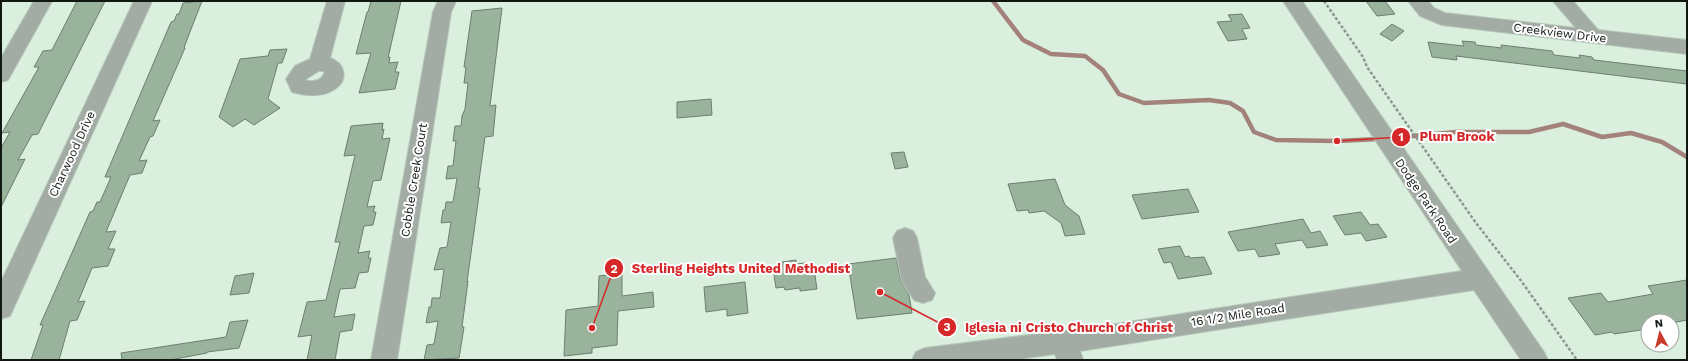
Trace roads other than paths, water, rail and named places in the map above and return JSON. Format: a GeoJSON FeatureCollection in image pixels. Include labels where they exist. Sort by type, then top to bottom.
{"type":"FeatureCollection","features":[{"type":"Feature","properties":{"kind":"street"},"geometry":{"type":"LineString","coordinates":[[1,75],[43,1]]}},
{"type":"Feature","properties":{"kind":"street","name":"Charwood Drive"},"geometry":{"type":"LineString","coordinates":[[1,308],[143,1]]}},
{"type":"Feature","properties":{"kind":"street"},"geometry":{"type":"LineString","coordinates":[[319,64],[336,1]]}},
{"type":"Feature","properties":{"kind":"street","name":"Cobble Creek Court"},"geometry":{"type":"LineString","coordinates":[[384,360],[442,12],[447,1]]}},
{"type":"Feature","properties":{"kind":"street","name":"Dodge Park Road"},"geometry":{"type":"LineString","coordinates":[[1292,1],[1535,360]]}},
{"type":"Feature","properties":{"kind":"street","name":"Creekview Drive"},"geometry":{"type":"LineString","coordinates":[[1418,1],[1427,12],[1433,16],[1451,20],[1687,47]]}},
{"type":"Feature","properties":{"kind":"street"},"geometry":{"type":"LineString","coordinates":[[1562,1],[1586,27],[1592,36]]}},
{"type":"Feature","properties":{"kind":"street"},"geometry":{"type":"LineString","coordinates":[[905,238],[914,281],[923,293]]}},
{"type":"Feature","properties":{"kind":"street","name":"16 1/2 Mile Road"},"geometry":{"type":"LineString","coordinates":[[925,360],[1067,351],[1479,279]]}},
{"type":"Feature","properties":{"kind":"waterway"},"geometry":{"type":"LineString","coordinates":[[993,1],[1023,40],[1051,54],[1085,56],[1103,70],[1119,94],[1144,103],[1209,100],[1230,103],[1243,111],[1254,132],[1276,140],[1337,141],[1379,139]]}},
{"type":"Feature","properties":{"kind":"waterway"},"geometry":{"type":"LineString","coordinates":[[1391,138],[1456,132],[1529,132],[1563,124],[1602,137],[1631,133],[1662,142],[1687,157]]}},
{"type":"Feature","properties":{"kind":"place","name":"Plum Brook"},"geometry":{"type":"Point","coordinates":[1337,141]}},
{"type":"Feature","properties":{"kind":"place","name":"Iglesia ni Cristo Church of Christ"},"geometry":{"type":"Point","coordinates":[880,292]}},
{"type":"Feature","properties":{"kind":"place","name":"Sterling Heights United Methodist"},"geometry":{"type":"Point","coordinates":[592,328]}}]}
